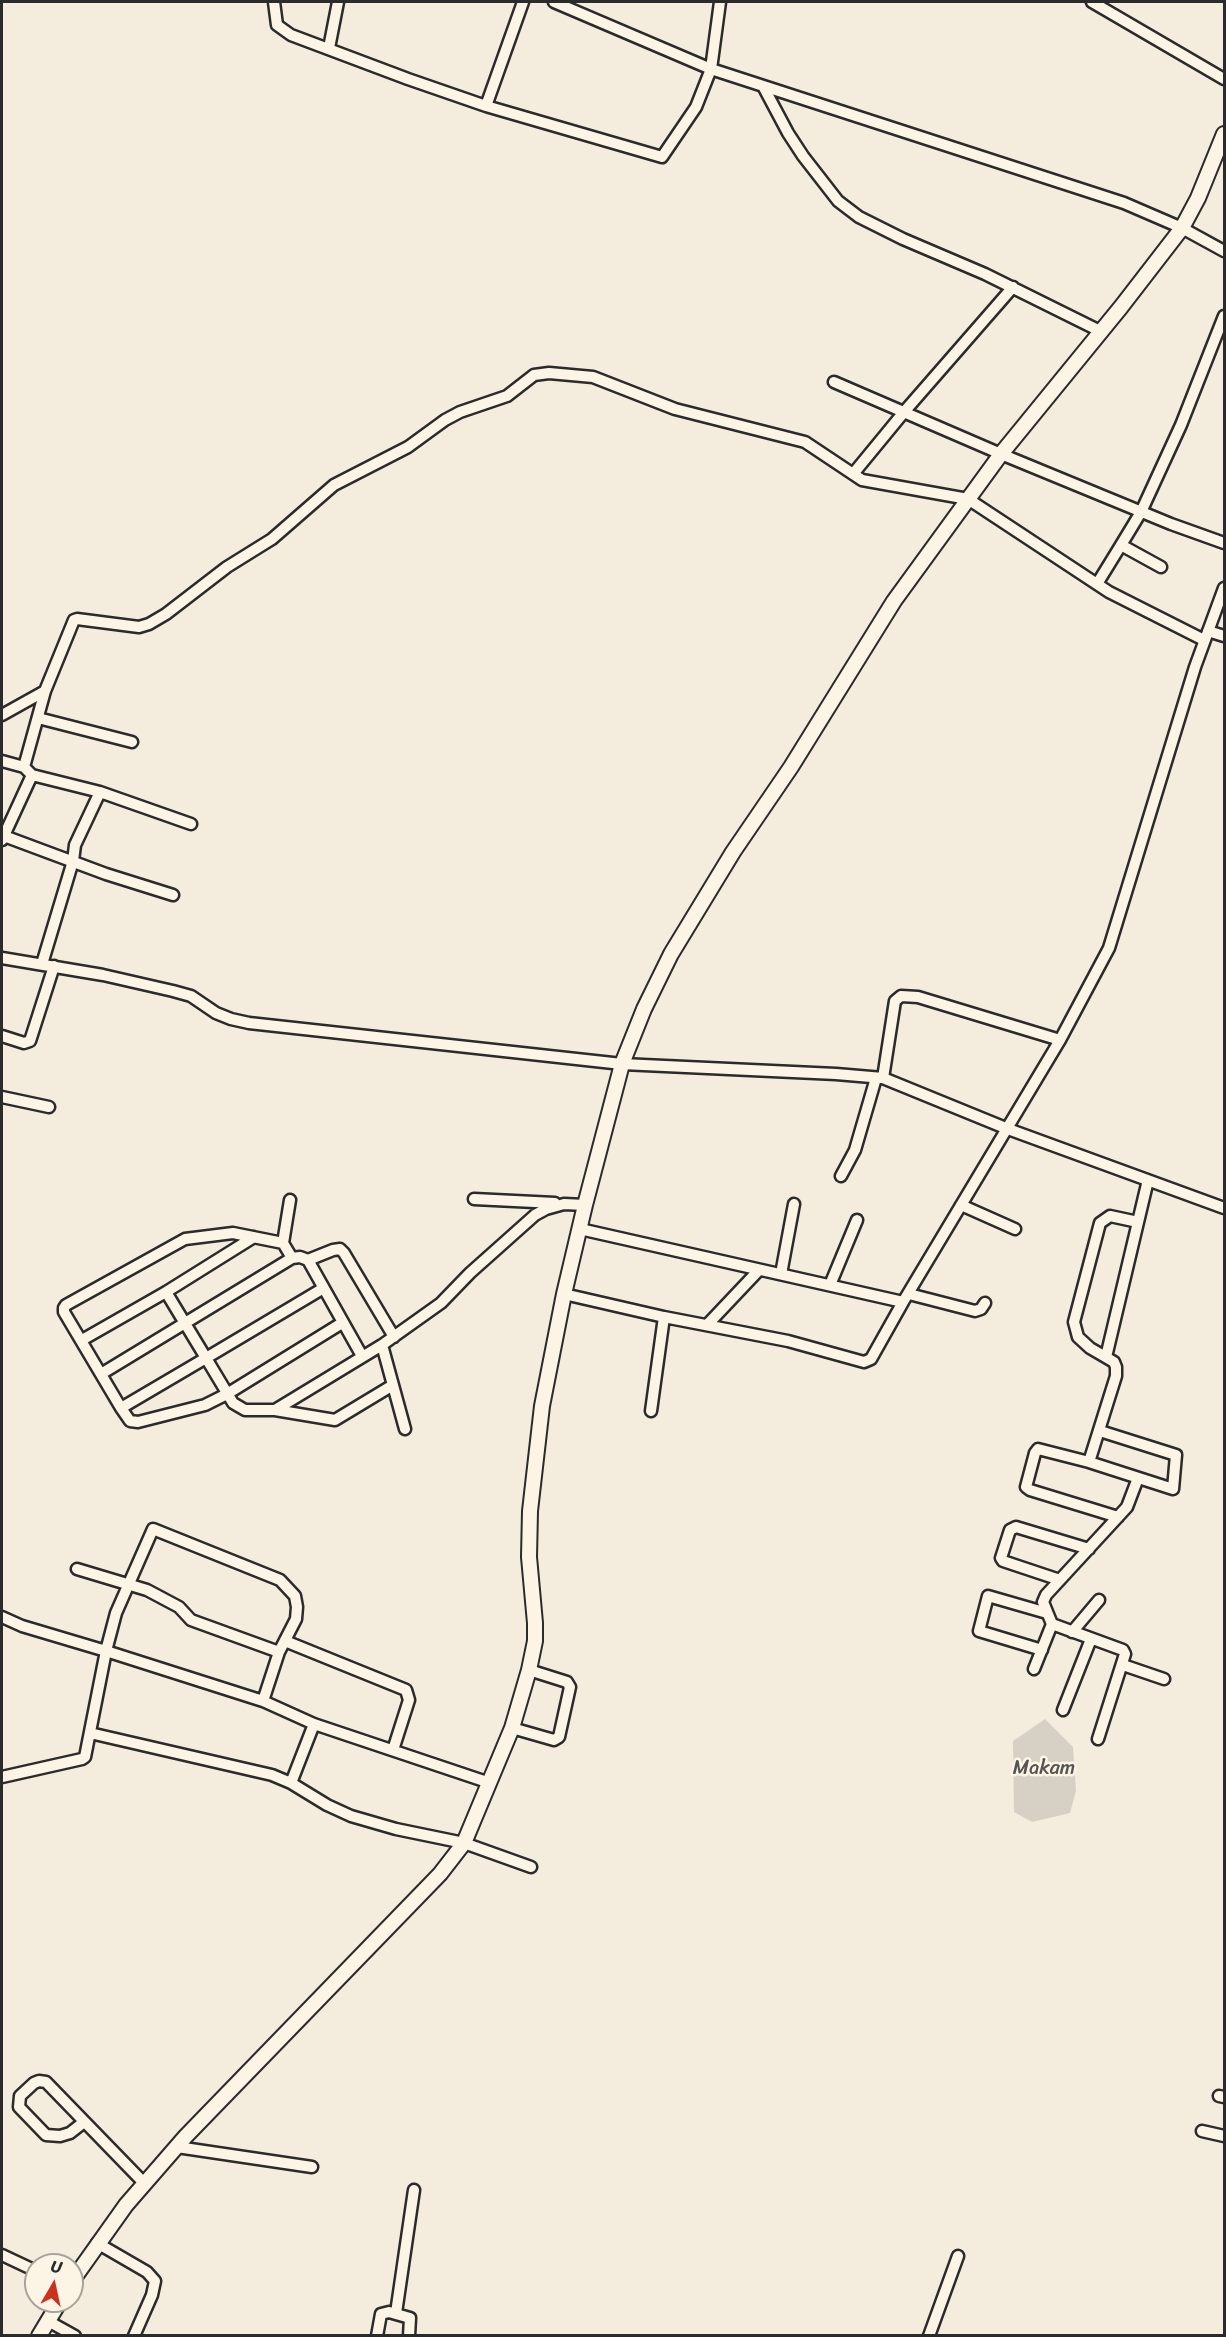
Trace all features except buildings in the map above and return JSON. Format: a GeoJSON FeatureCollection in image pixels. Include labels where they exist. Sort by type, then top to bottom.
{"type":"FeatureCollection","features":[{"type":"Feature","properties":{"kind":"street"},"geometry":{"type":"LineString","coordinates":[[274,2],[277,25],[282,30],[408,80],[486,106],[662,158],[696,107],[711,69],[720,2]]}},
{"type":"Feature","properties":{"kind":"street"},"geometry":{"type":"LineString","coordinates":[[328,48],[338,2]]}},
{"type":"Feature","properties":{"kind":"street"},"geometry":{"type":"LineString","coordinates":[[486,106],[523,2]]}},
{"type":"Feature","properties":{"kind":"street"},"geometry":{"type":"LineString","coordinates":[[554,2],[711,69],[1124,203],[1182,228],[1224,251]]}},
{"type":"Feature","properties":{"kind":"street"},"geometry":{"type":"LineString","coordinates":[[1092,2],[1224,79]]}},
{"type":"Feature","properties":{"kind":"street"},"geometry":{"type":"LineString","coordinates":[[763,86],[788,133],[838,201],[860,217],[903,239],[1013,287],[1100,331]]}},
{"type":"Feature","properties":{"kind":"street"},"geometry":{"type":"LineString","coordinates":[[84,2263],[144,2183],[177,2146],[440,1874],[464,1843],[512,1728],[529,1670],[535,1641],[529,1557],[530,1511],[542,1406],[564,1294],[585,1205],[622,1064],[644,1008],[671,954],[727,862],[791,766],[894,601],[1001,454],[1182,228],[1198,198],[1224,134]]}},
{"type":"Feature","properties":{"kind":"street"},"geometry":{"type":"LineString","coordinates":[[853,474],[1013,287]]}},
{"type":"Feature","properties":{"kind":"street"},"geometry":{"type":"LineString","coordinates":[[1097,584],[1141,512],[1220,339],[1224,316]]}},
{"type":"Feature","properties":{"kind":"street"},"geometry":{"type":"LineString","coordinates":[[173,895],[3,838],[28,771],[45,691],[74,620],[139,627],[149,624],[166,614],[227,567],[272,539],[334,485],[408,447],[460,411],[507,396],[534,375],[549,373],[593,377],[675,409],[805,441],[853,474],[869,482],[968,499],[1097,584],[1206,636],[1224,636]]}},
{"type":"Feature","properties":{"kind":"street"},"geometry":{"type":"LineString","coordinates":[[834,382],[1141,512],[1224,543]]}},
{"type":"Feature","properties":{"kind":"street"},"geometry":{"type":"LineString","coordinates":[[1121,545],[1161,567]]}},
{"type":"Feature","properties":{"kind":"street"},"geometry":{"type":"LineString","coordinates":[[564,1294],[664,1317],[788,1341],[868,1362],[1060,1040],[1109,948],[1150,808],[1224,588]]}},
{"type":"Feature","properties":{"kind":"street"},"geometry":{"type":"LineString","coordinates":[[2,716],[45,691]]}},
{"type":"Feature","properties":{"kind":"street"},"geometry":{"type":"LineString","coordinates":[[38,718],[132,742]]}},
{"type":"Feature","properties":{"kind":"street"},"geometry":{"type":"LineString","coordinates":[[2,761],[191,824]]}},
{"type":"Feature","properties":{"kind":"street"},"geometry":{"type":"LineString","coordinates":[[42,964],[73,861],[75,845],[100,792]]}},
{"type":"Feature","properties":{"kind":"street"},"geometry":{"type":"LineString","coordinates":[[2,958],[54,966],[191,996],[216,1012],[249,1023],[622,1064],[880,1078],[1008,1129],[1224,1208]]}},
{"type":"Feature","properties":{"kind":"street"},"geometry":{"type":"LineString","coordinates":[[2,1036],[24,1043],[30,1041],[54,966]]}},
{"type":"Feature","properties":{"kind":"street"},"geometry":{"type":"LineString","coordinates":[[841,1176],[855,1150],[880,1078],[895,1001],[901,996],[918,997],[1060,1040]]}},
{"type":"Feature","properties":{"kind":"street"},"geometry":{"type":"LineString","coordinates":[[2,1097],[49,1107]]}},
{"type":"Feature","properties":{"kind":"street"},"geometry":{"type":"LineString","coordinates":[[1106,1357],[1148,1180]]}},
{"type":"Feature","properties":{"kind":"street"},"geometry":{"type":"LineString","coordinates":[[474,1199],[585,1205]]}},
{"type":"Feature","properties":{"kind":"street"},"geometry":{"type":"LineString","coordinates":[[290,1200],[283,1243],[292,1258]]}},
{"type":"Feature","properties":{"kind":"street"},"geometry":{"type":"LineString","coordinates":[[275,1410],[382,1346],[441,1303],[470,1273],[536,1215],[546,1209],[564,1204]]}},
{"type":"Feature","properties":{"kind":"street"},"geometry":{"type":"LineString","coordinates":[[781,1274],[794,1204]]}},
{"type":"Feature","properties":{"kind":"street"},"geometry":{"type":"LineString","coordinates":[[961,1205],[1015,1229]]}},
{"type":"Feature","properties":{"kind":"street"},"geometry":{"type":"LineString","coordinates":[[1089,1462],[1116,1376],[1114,1362],[1090,1348],[1078,1336],[1074,1322],[1100,1223],[1110,1216],[1138,1222]]}},
{"type":"Feature","properties":{"kind":"street"},"geometry":{"type":"LineString","coordinates":[[830,1285],[857,1220]]}},
{"type":"Feature","properties":{"kind":"street"},"geometry":{"type":"LineString","coordinates":[[580,1229],[830,1285],[975,1311],[981,1309],[985,1303]]}},
{"type":"Feature","properties":{"kind":"street"},"geometry":{"type":"LineString","coordinates":[[283,1243],[233,1233],[184,1239],[66,1305],[64,1312],[121,1408],[130,1420],[138,1422],[205,1405],[228,1394],[342,1323]]}},
{"type":"Feature","properties":{"kind":"street"},"geometry":{"type":"LineString","coordinates":[[82,1340],[166,1292],[254,1237]]}},
{"type":"Feature","properties":{"kind":"street"},"geometry":{"type":"LineString","coordinates":[[100,1374],[292,1258],[300,1257],[308,1260],[340,1249],[344,1252],[394,1337]]}},
{"type":"Feature","properties":{"kind":"street"},"geometry":{"type":"LineString","coordinates":[[308,1260],[322,1289],[362,1356]]}},
{"type":"Feature","properties":{"kind":"street"},"geometry":{"type":"LineString","coordinates":[[707,1325],[759,1270]]}},
{"type":"Feature","properties":{"kind":"street"},"geometry":{"type":"LineString","coordinates":[[121,1408],[322,1289]]}},
{"type":"Feature","properties":{"kind":"street"},"geometry":{"type":"LineString","coordinates":[[166,1292],[228,1394],[238,1407],[245,1410],[275,1410],[335,1420],[393,1385]]}},
{"type":"Feature","properties":{"kind":"street"},"geometry":{"type":"LineString","coordinates":[[651,1412],[664,1317]]}},
{"type":"Feature","properties":{"kind":"street"},"geometry":{"type":"LineString","coordinates":[[382,1346],[405,1429]]}},
{"type":"Feature","properties":{"kind":"street"},"geometry":{"type":"LineString","coordinates":[[1100,1431],[1176,1455],[1173,1489],[1089,1462],[1038,1449],[1026,1487],[1118,1517]]}},
{"type":"Feature","properties":{"kind":"street"},"geometry":{"type":"LineString","coordinates":[[1098,1739],[1125,1654],[1123,1650],[1052,1624],[1044,1606],[1044,1598],[1118,1517],[1130,1501],[1138,1478]]}},
{"type":"Feature","properties":{"kind":"street"},"geometry":{"type":"LineString","coordinates":[[1060,1580],[1003,1561],[1010,1530],[1016,1527],[1089,1549]]}},
{"type":"Feature","properties":{"kind":"street"},"geometry":{"type":"LineString","coordinates":[[2,1777],[81,1760],[85,1757],[106,1650],[116,1613],[153,1529],[280,1580],[295,1596],[296,1620],[279,1652],[263,1701]]}},
{"type":"Feature","properties":{"kind":"street"},"geometry":{"type":"LineString","coordinates":[[77,1569],[130,1585],[172,1602],[191,1620],[279,1652]]}},
{"type":"Feature","properties":{"kind":"street"},"geometry":{"type":"LineString","coordinates":[[1042,1650],[979,1631],[988,1596],[1047,1613]]}},
{"type":"Feature","properties":{"kind":"street"},"geometry":{"type":"LineString","coordinates":[[1072,1632],[1099,1600]]}},
{"type":"Feature","properties":{"kind":"street"},"geometry":{"type":"LineString","coordinates":[[2,1617],[22,1626],[106,1650],[263,1701],[314,1724],[490,1783]]}},
{"type":"Feature","properties":{"kind":"street"},"geometry":{"type":"LineString","coordinates":[[1034,1669],[1052,1624]]}},
{"type":"Feature","properties":{"kind":"street"},"geometry":{"type":"LineString","coordinates":[[1063,1710],[1091,1639]]}},
{"type":"Feature","properties":{"kind":"street"},"geometry":{"type":"LineString","coordinates":[[285,1641],[406,1690],[409,1700],[393,1750]]}},
{"type":"Feature","properties":{"kind":"street"},"geometry":{"type":"LineString","coordinates":[[1123,1665],[1164,1679]]}},
{"type":"Feature","properties":{"kind":"street"},"geometry":{"type":"LineString","coordinates":[[512,1728],[554,1740],[559,1737],[570,1687],[567,1682],[529,1670]]}},
{"type":"Feature","properties":{"kind":"street"},"geometry":{"type":"LineString","coordinates":[[291,1783],[314,1724]]}},
{"type":"Feature","properties":{"kind":"street"},"geometry":{"type":"LineString","coordinates":[[90,1733],[272,1775],[351,1816],[396,1829],[464,1843],[531,1867]]}},
{"type":"Feature","properties":{"kind":"street"},"geometry":{"type":"LineString","coordinates":[[84,2122],[70,2133],[60,2136],[46,2135],[19,2106],[20,2096],[34,2083],[46,2082],[144,2183]]}},
{"type":"Feature","properties":{"kind":"street"},"geometry":{"type":"LineString","coordinates":[[1202,2131],[1224,2136]]}},
{"type":"Feature","properties":{"kind":"street"},"geometry":{"type":"LineString","coordinates":[[177,2146],[312,2167]]}},
{"type":"Feature","properties":{"kind":"street"},"geometry":{"type":"LineString","coordinates":[[396,2313],[414,2190]]}},
{"type":"Feature","properties":{"kind":"street"},"geometry":{"type":"LineString","coordinates":[[97,2243],[147,2272],[155,2281],[152,2295],[134,2336]]}},
{"type":"Feature","properties":{"kind":"street"},"geometry":{"type":"LineString","coordinates":[[2,2255],[24,2265]]}},
{"type":"Feature","properties":{"kind":"street"},"geometry":{"type":"LineString","coordinates":[[929,2336],[958,2256]]}},
{"type":"Feature","properties":{"kind":"street"},"geometry":{"type":"LineString","coordinates":[[377,2336],[381,2314],[384,2312],[410,2318],[409,2336]]}},
{"type":"Feature","properties":{"kind":"street"},"geometry":{"type":"LineString","coordinates":[[39,2336],[53,2313]]}},
{"type":"Feature","properties":{"kind":"street"},"geometry":{"type":"LineString","coordinates":[[48,2321],[75,2336]]}},
{"type":"Feature","properties":{"kind":"green space","name":"Makam"},"geometry":{"type":"Polygon","coordinates":[[[1045,1719],[1073,1747],[1076,1791],[1070,1813],[1032,1822],[1014,1812],[1013,1741],[1045,1719]]]}}]}
